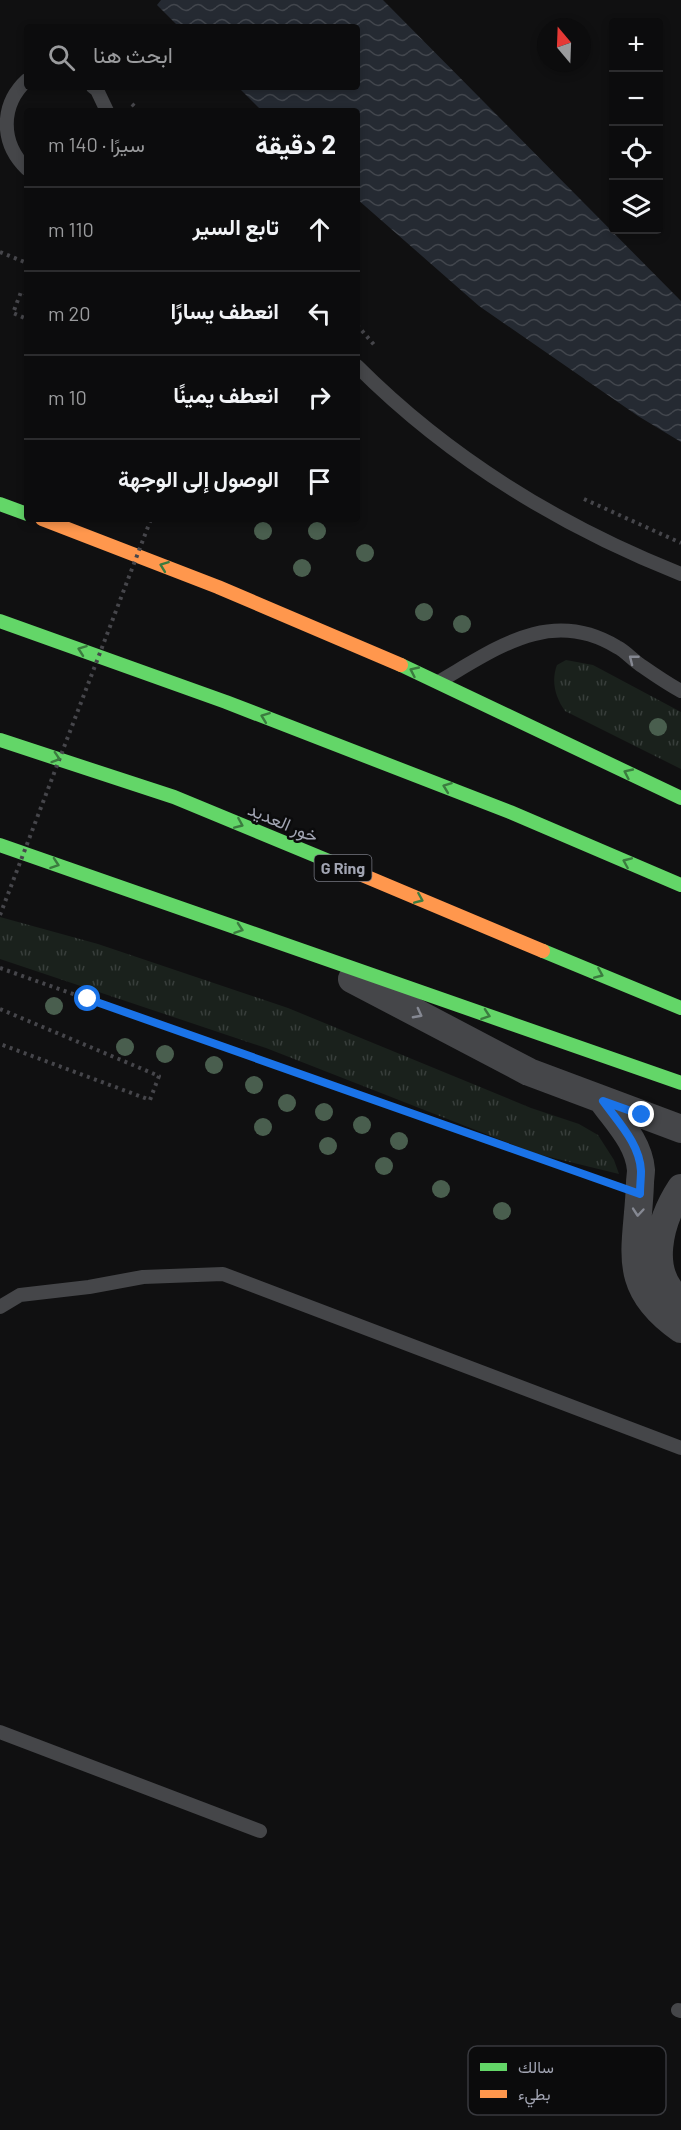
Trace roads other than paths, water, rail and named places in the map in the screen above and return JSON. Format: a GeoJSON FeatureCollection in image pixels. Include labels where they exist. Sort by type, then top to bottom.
{"type":"FeatureCollection","features":[{"type":"Feature","properties":{"kind":"highway"},"geometry":{"type":"LineString","coordinates":[[0,504],[24,513]]}},
{"type":"Feature","properties":{"kind":"highway"},"geometry":{"type":"LineString","coordinates":[[50,522],[218,587],[392,661],[681,798]]}},
{"type":"Feature","properties":{"kind":"highway"},"geometry":{"type":"LineString","coordinates":[[0,621],[226,702],[488,803],[681,885]]}},
{"type":"Feature","properties":{"kind":"highway","name":"خور العديد"},"geometry":{"type":"LineString","coordinates":[[0,740],[174,797],[681,1008]]}},
{"type":"Feature","properties":{"kind":"highway"},"geometry":{"type":"LineString","coordinates":[[0,845],[681,1083]]}},
{"type":"Feature","properties":{"kind":"street"},"geometry":{"type":"LineString","coordinates":[[292,948],[529,1072],[681,1129]]}},
{"type":"Feature","properties":{"kind":"street"},"geometry":{"type":"LineString","coordinates":[[603,1101],[631,1139],[641,1169],[635,1256],[638,1279],[648,1300],[681,1329]]}},
{"type":"Feature","properties":{"kind":"street"},"geometry":{"type":"LineString","coordinates":[[681,1188],[670,1206],[658,1251],[665,1285],[681,1301]]}},
{"type":"Feature","properties":{"kind":"lane"},"geometry":{"type":"LineString","coordinates":[[24,82],[16,88],[3,106],[2,123],[5,142],[15,159],[24,166]]}},
{"type":"Feature","properties":{"kind":"lane"},"geometry":{"type":"LineString","coordinates":[[97,90],[107,108]]}},
{"type":"Feature","properties":{"kind":"lane"},"geometry":{"type":"LineString","coordinates":[[0,159],[15,159]]}},
{"type":"Feature","properties":{"kind":"lane"},"geometry":{"type":"LineString","coordinates":[[360,369],[400,407],[471,464],[548,511],[681,574]]}},
{"type":"Feature","properties":{"kind":"lane"},"geometry":{"type":"LineString","coordinates":[[438,682],[505,644],[540,632],[558,630],[576,631],[598,637],[619,648],[681,691]]}},
{"type":"Feature","properties":{"kind":"lane"},"geometry":{"type":"LineString","coordinates":[[0,1307],[20,1295],[89,1287],[142,1277],[223,1274],[681,1448]]}},
{"type":"Feature","properties":{"kind":"lane"},"geometry":{"type":"LineString","coordinates":[[0,1732],[260,1831]]}},
{"type":"Feature","properties":{"kind":"water"},"geometry":{"type":"Polygon","coordinates":[[[161,0],[383,0],[609,228],[609,234],[615,234],[681,301],[681,442],[638,416],[479,306],[360,202],[360,108],[259,108],[241,90],[360,90],[360,24],[176,24],[157,5],[161,0]]]}}]}
